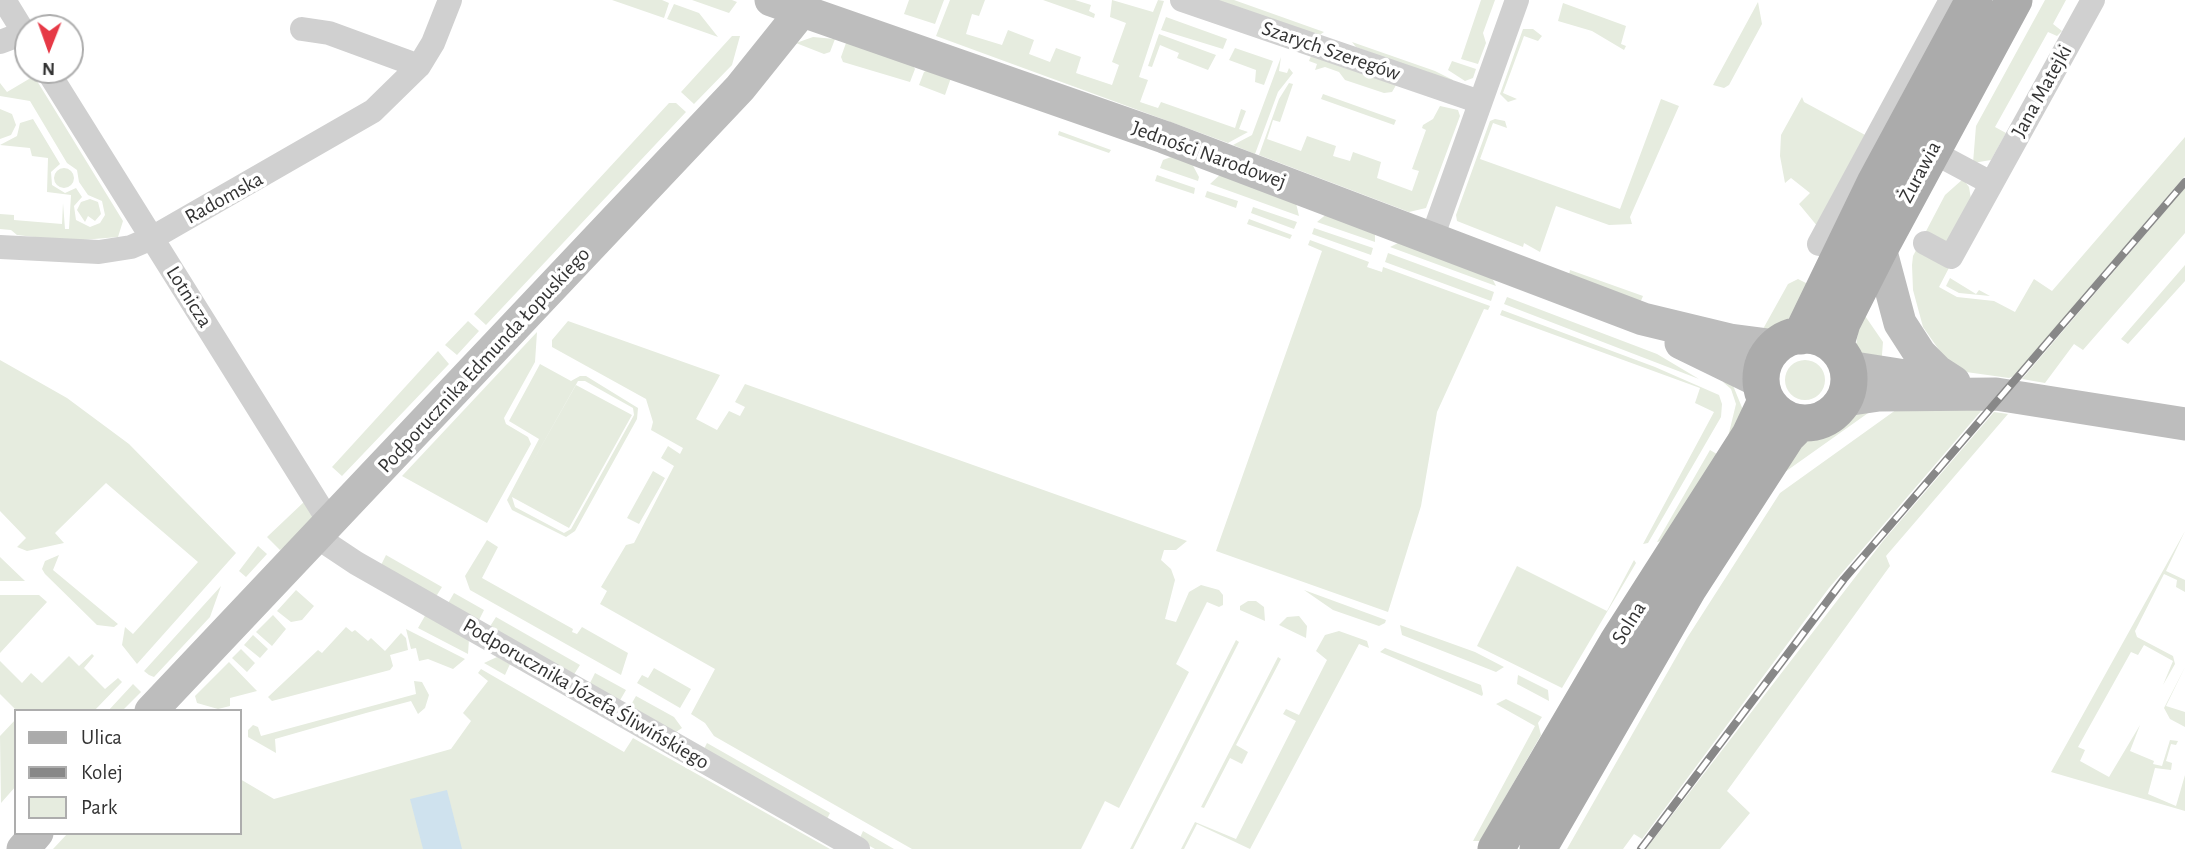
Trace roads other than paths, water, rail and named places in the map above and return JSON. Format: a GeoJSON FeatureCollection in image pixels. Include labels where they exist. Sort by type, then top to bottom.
{"type":"FeatureCollection","features":[{"type":"Feature","properties":{"kind":"main road","name":"Żurawia"},"geometry":{"type":"LineString","coordinates":[[1789,341],[1974,0]]}},
{"type":"Feature","properties":{"kind":"main road","name":"Żurawia"},"geometry":{"type":"LineString","coordinates":[[1843,371],[1842,323],[1931,151],[2014,0]]}},
{"type":"Feature","properties":{"kind":"main road"},"geometry":{"type":"LineString","coordinates":[[1817,337],[1843,371],[1826,418],[1800,424],[1781,416],[1764,392],[1762,367],[1789,341],[1817,337]]}},
{"type":"Feature","properties":{"kind":"main road","name":"Solna"},"geometry":{"type":"LineString","coordinates":[[1496,849],[1637,610],[1750,435],[1764,392]]}},
{"type":"Feature","properties":{"kind":"main road","name":"Solna"},"geometry":{"type":"LineString","coordinates":[[1538,849],[1683,598],[1787,436],[1800,424]]}},
{"type":"Feature","properties":{"kind":"street"},"geometry":{"type":"LineString","coordinates":[[4,0],[14,16]]}},
{"type":"Feature","properties":{"kind":"street","name":"Radomska"},"geometry":{"type":"LineString","coordinates":[[0,247],[99,252],[131,247],[152,238],[373,111],[419,65],[433,43],[450,0]]}},
{"type":"Feature","properties":{"kind":"street","name":"Jedności Narodowej"},"geometry":{"type":"LineString","coordinates":[[771,0],[803,6],[1151,133],[1643,319],[1730,341],[1789,341]]}},
{"type":"Feature","properties":{"kind":"street","name":"Szarych Szeregów"},"geometry":{"type":"LineString","coordinates":[[1182,0],[1480,102]]}},
{"type":"Feature","properties":{"kind":"street"},"geometry":{"type":"LineString","coordinates":[[1432,239],[1517,0]]}},
{"type":"Feature","properties":{"kind":"street"},"geometry":{"type":"LineString","coordinates":[[1819,244],[1951,0]]}},
{"type":"Feature","properties":{"kind":"street","name":"Jana Matejki"},"geometry":{"type":"LineString","coordinates":[[1925,243],[1951,257],[2093,0]]}},
{"type":"Feature","properties":{"kind":"street","name":"Podporucznika Edmunda Łopuskiego"},"geometry":{"type":"LineString","coordinates":[[153,709],[740,88],[803,6]]}},
{"type":"Feature","properties":{"kind":"street"},"geometry":{"type":"LineString","coordinates":[[302,29],[328,33],[419,65]]}},
{"type":"Feature","properties":{"kind":"street","name":"Lotnicza"},"geometry":{"type":"LineString","coordinates":[[56,84],[152,238],[323,530]]}},
{"type":"Feature","properties":{"kind":"street"},"geometry":{"type":"LineString","coordinates":[[1931,151],[1992,183]]}},
{"type":"Feature","properties":{"kind":"street"},"geometry":{"type":"LineString","coordinates":[[1880,248],[1900,323],[1920,354],[1937,371],[1954,382]]}},
{"type":"Feature","properties":{"kind":"street","name":"Jedności Narodowej"},"geometry":{"type":"LineString","coordinates":[[1643,319],[1764,392]]}},
{"type":"Feature","properties":{"kind":"street"},"geometry":{"type":"LineString","coordinates":[[1843,371],[1954,382],[1996,394],[2185,424]]}},
{"type":"Feature","properties":{"kind":"street"},"geometry":{"type":"LineString","coordinates":[[1843,371],[1879,395],[1996,394]]}},
{"type":"Feature","properties":{"kind":"street","name":"Podporucznika Józefa Śliwińskiego"},"geometry":{"type":"LineString","coordinates":[[323,530],[379,576],[858,849]]}},
{"type":"Feature","properties":{"kind":"street"},"geometry":{"type":"LineString","coordinates":[[23,849],[35,835]]}},
{"type":"Feature","properties":{"kind":"water"},"geometry":{"type":"Polygon","coordinates":[[[447,790],[462,849],[423,849],[410,799],[447,790]]]}},
{"type":"Feature","properties":{"kind":"railway"},"geometry":{"type":"LineString","coordinates":[[1641,849],[1844,579],[2185,182]]}}]}
